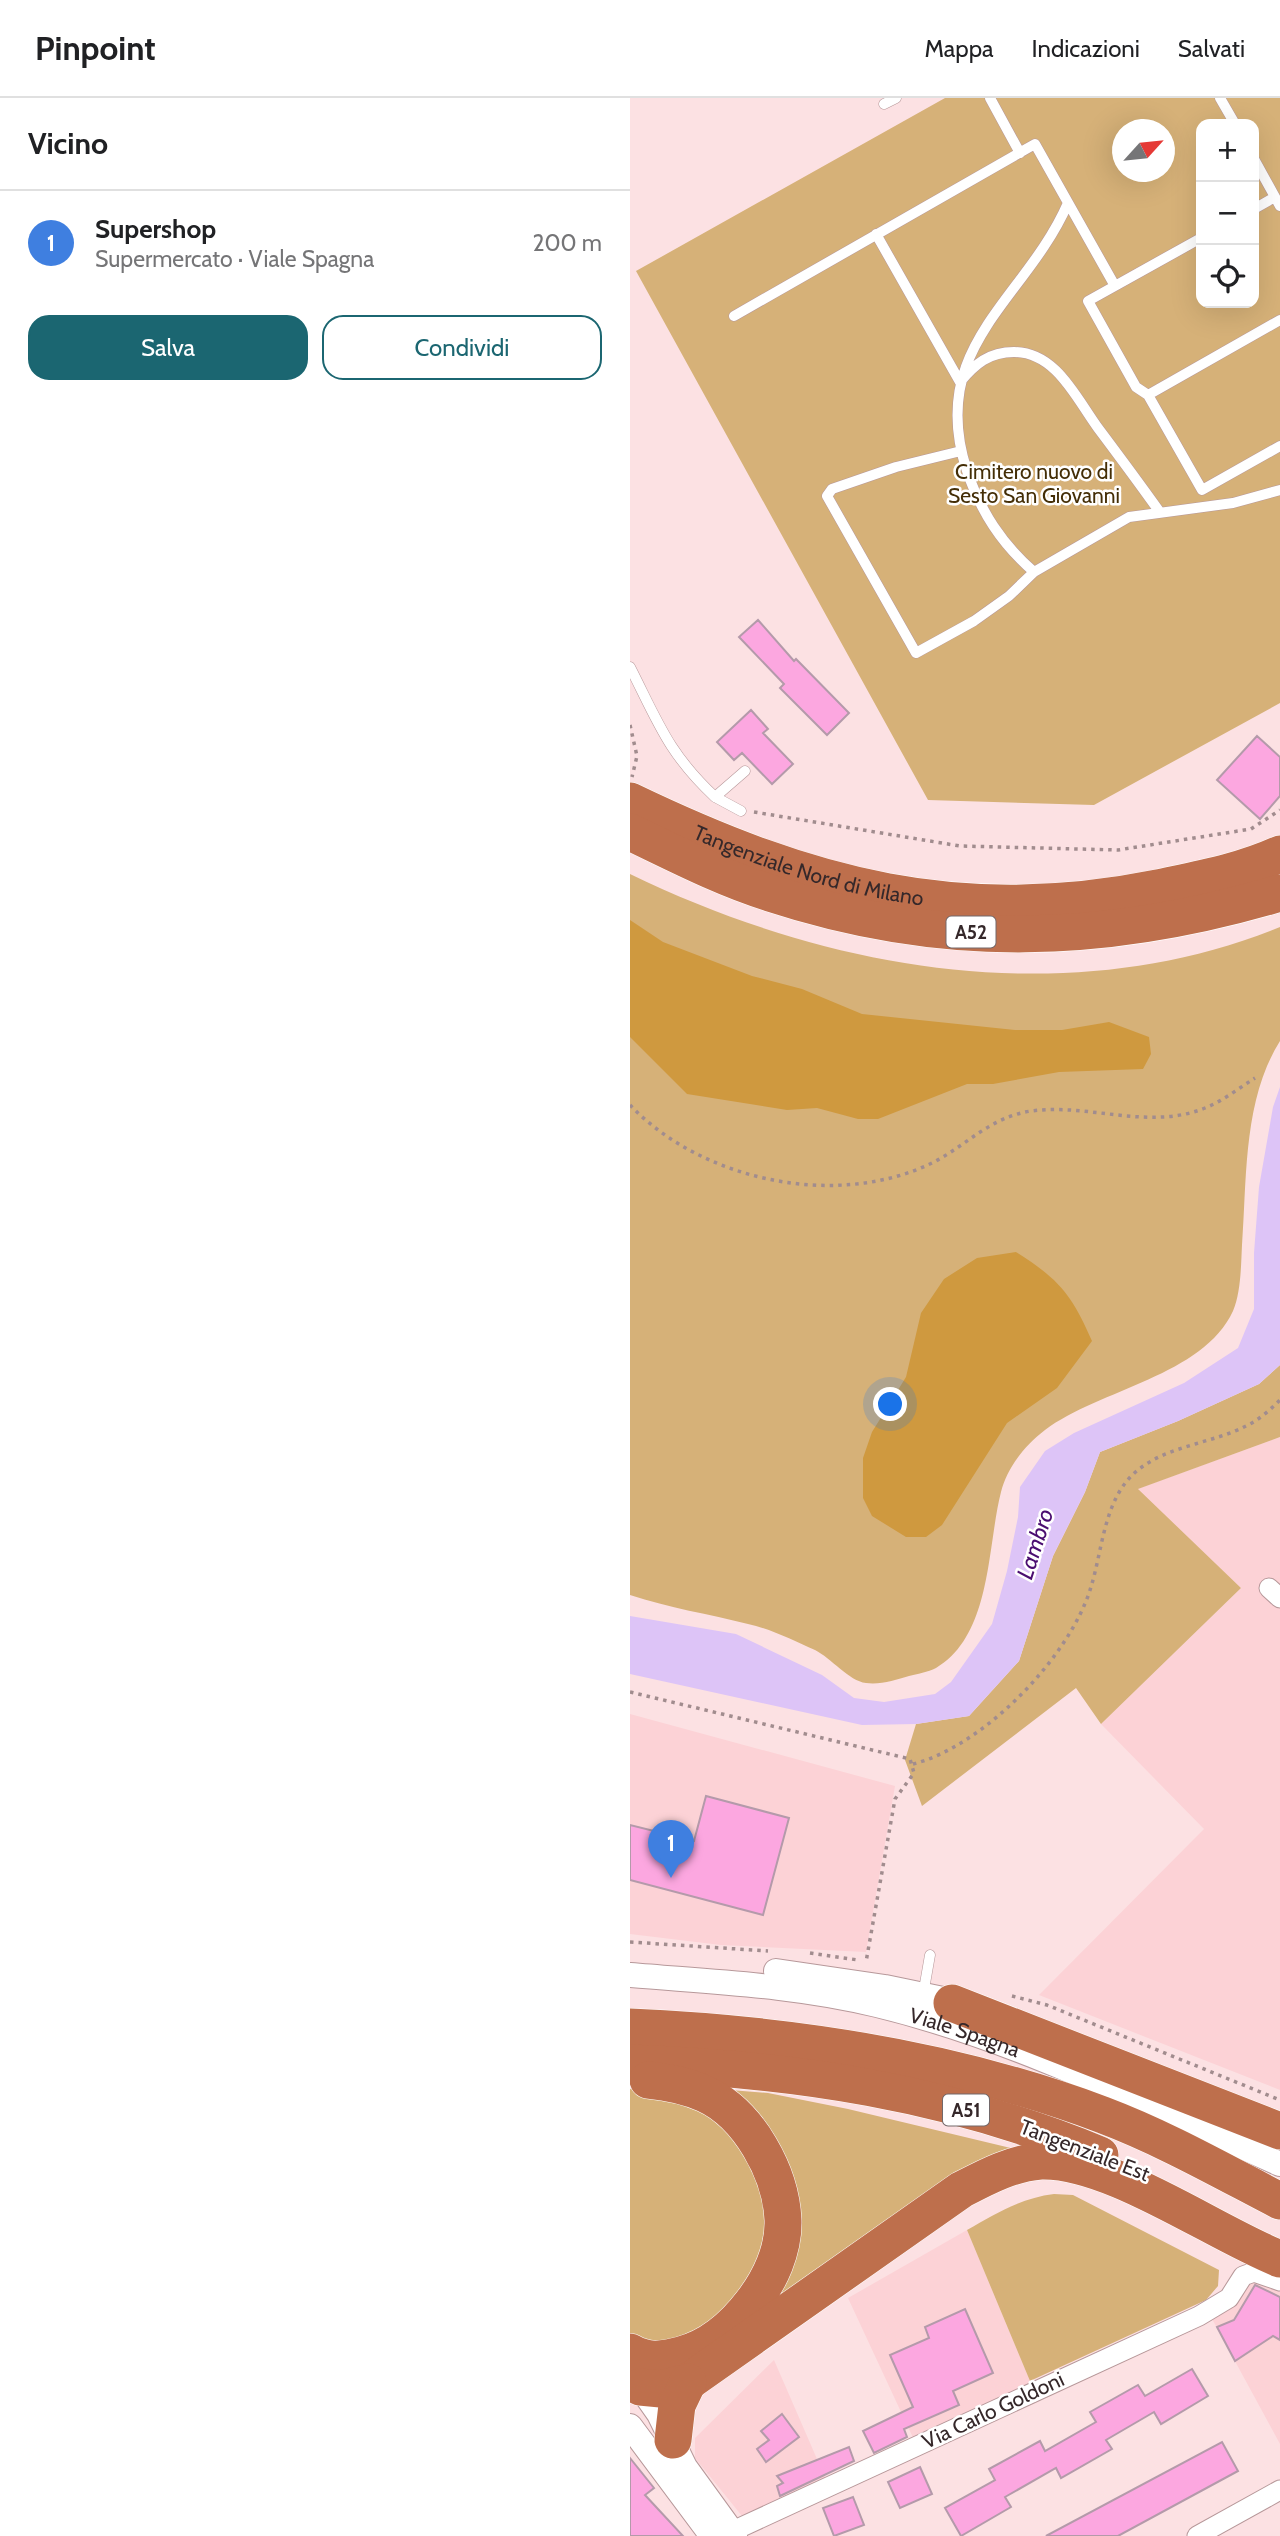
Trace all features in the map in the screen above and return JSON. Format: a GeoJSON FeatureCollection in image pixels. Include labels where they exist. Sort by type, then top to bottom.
{"type":"FeatureCollection","features":[{"type":"Feature","properties":{"kind":"highway"},"geometry":{"type":"LineString","coordinates":[[630,782],[686,820]]}},
{"type":"Feature","properties":{"kind":"highway","name":"Tangenziale Nord di Milano"},"geometry":{"type":"LineString","coordinates":[[630,801],[686,820],[769,893],[872,920],[991,934],[1049,935],[1162,923],[1210,914],[1280,893]]}},
{"type":"Feature","properties":{"kind":"highway","name":"Tangenziale Nord di Milano"},"geometry":{"type":"LineString","coordinates":[[630,832],[686,820]]}},
{"type":"Feature","properties":{"kind":"highway","name":"A52"},"geometry":{"type":"LineString","coordinates":[[686,820],[790,857],[909,888],[995,905],[1100,900],[1244,870],[1280,854]]}},
{"type":"Feature","properties":{"kind":"highway"},"geometry":{"type":"LineString","coordinates":[[937,1999],[1280,2131]]}},
{"type":"Feature","properties":{"kind":"highway","name":"Tangenziale Est"},"geometry":{"type":"LineString","coordinates":[[630,2027],[818,2044],[922,2062],[1029,2091],[1103,2115],[1152,2135],[1280,2201]]}},
{"type":"Feature","properties":{"kind":"highway","name":"Tangenziale Est"},"geometry":{"type":"LineString","coordinates":[[630,2063],[702,2066],[826,2078],[992,2116],[1036,2129],[1164,2181],[1280,2240]]}},
{"type":"Feature","properties":{"kind":"highway"},"geometry":{"type":"LineString","coordinates":[[630,2078],[670,2082],[706,2094],[731,2111],[751,2134],[767,2160],[778,2190],[783,2220],[775,2265],[760,2293],[724,2335],[696,2351],[657,2361],[630,2351]]}},
{"type":"Feature","properties":{"kind":"highway"},"geometry":{"type":"LineString","coordinates":[[633,2381],[661,2389],[688,2382],[961,2190],[1005,2169],[1023,2164],[1062,2163],[1090,2169],[1147,2193],[1267,2265]]}},
{"type":"Feature","properties":{"kind":"highway"},"geometry":{"type":"LineString","coordinates":[[673,2440],[677,2405],[688,2382]]}},
{"type":"Feature","properties":{"kind":"street","name":"Viale Spagna"},"geometry":{"type":"LineString","coordinates":[[630,1959],[790,1973],[937,1999],[990,2005],[1028,2015],[1280,2115]]}},
{"type":"Feature","properties":{"kind":"street","name":"Viale Spagna"},"geometry":{"type":"LineString","coordinates":[[630,1975],[831,1996],[954,2027],[1069,2071],[1280,2164]]}},
{"type":"Feature","properties":{"kind":"street"},"geometry":{"type":"LineString","coordinates":[[1267,2265],[1280,2281]]}},
{"type":"Feature","properties":{"kind":"street","name":"Via Carlo Goldoni"},"geometry":{"type":"LineString","coordinates":[[725,2534],[1199,2316],[1229,2298],[1243,2276],[1267,2265]]}},
{"type":"Feature","properties":{"kind":"street"},"geometry":{"type":"LineString","coordinates":[[633,2381],[673,2440],[685,2467],[725,2534]]}},
{"type":"Feature","properties":{"kind":"street"},"geometry":{"type":"LineString","coordinates":[[630,2426],[725,2534]]}},
{"type":"Feature","properties":{"kind":"street"},"geometry":{"type":"LineString","coordinates":[[1197,2536],[1280,2490]]}},
{"type":"Feature","properties":{"kind":"lane"},"geometry":{"type":"LineString","coordinates":[[884,104],[896,98]]}},
{"type":"Feature","properties":{"kind":"lane"},"geometry":{"type":"LineString","coordinates":[[990,98],[1020,153]]}},
{"type":"Feature","properties":{"kind":"lane"},"geometry":{"type":"LineString","coordinates":[[1220,98],[1232,119]]}},
{"type":"Feature","properties":{"kind":"lane"},"geometry":{"type":"LineString","coordinates":[[734,316],[1035,144],[1115,286]]}},
{"type":"Feature","properties":{"kind":"lane"},"geometry":{"type":"LineString","coordinates":[[1259,168],[1278,202],[1259,208]]}},
{"type":"Feature","properties":{"kind":"lane"},"geometry":{"type":"LineString","coordinates":[[1034,572],[1009,550],[976,499],[961,451],[956,406],[960,382],[976,342],[1007,293],[1049,238],[1068,203]]}},
{"type":"Feature","properties":{"kind":"lane"},"geometry":{"type":"LineString","coordinates":[[876,234],[960,382]]}},
{"type":"Feature","properties":{"kind":"lane"},"geometry":{"type":"LineString","coordinates":[[1196,241],[1088,301],[1136,387],[1148,395],[1202,490],[1280,446]]}},
{"type":"Feature","properties":{"kind":"lane"},"geometry":{"type":"LineString","coordinates":[[1148,395],[1280,320]]}},
{"type":"Feature","properties":{"kind":"lane"},"geometry":{"type":"LineString","coordinates":[[960,382],[979,361],[1004,352],[1026,352],[1044,360],[1065,380],[1159,511]]}},
{"type":"Feature","properties":{"kind":"lane"},"geometry":{"type":"LineString","coordinates":[[961,451],[895,467],[832,489],[827,496],[916,653],[974,621],[1009,596],[1034,572],[1129,517],[1233,503],[1280,490]]}},
{"type":"Feature","properties":{"kind":"lane"},"geometry":{"type":"LineString","coordinates":[[630,667],[663,736],[685,769],[686,820]]}},
{"type":"Feature","properties":{"kind":"lane"},"geometry":{"type":"LineString","coordinates":[[686,820],[745,771]]}},
{"type":"Feature","properties":{"kind":"lane"},"geometry":{"type":"LineString","coordinates":[[686,820],[741,811]]}},
{"type":"Feature","properties":{"kind":"lane"},"geometry":{"type":"LineString","coordinates":[[930,1955],[937,1999]]}},
{"type":"Feature","properties":{"kind":"path"},"geometry":{"type":"LineString","coordinates":[[630,725],[637,756],[637,767],[630,782]]}},
{"type":"Feature","properties":{"kind":"path"},"geometry":{"type":"LineString","coordinates":[[741,811],[960,846],[1118,850],[1251,829],[1280,810]]}},
{"type":"Feature","properties":{"kind":"path"},"geometry":{"type":"LineString","coordinates":[[630,1105],[673,1142],[703,1158],[779,1180],[819,1187],[846,1186],[886,1179],[935,1161],[986,1126],[1009,1116],[1044,1111],[1156,1119],[1182,1115],[1206,1108],[1255,1078]]}},
{"type":"Feature","properties":{"kind":"path"},"geometry":{"type":"LineString","coordinates":[[913,1764],[938,1758],[956,1749],[1022,1692],[1060,1652],[1079,1621],[1113,1502],[1138,1469],[1161,1457],[1247,1426],[1280,1400]]}},
{"type":"Feature","properties":{"kind":"path"},"geometry":{"type":"LineString","coordinates":[[630,1692],[908,1758],[913,1764],[914,1773],[895,1799],[866,1962]]}},
{"type":"Feature","properties":{"kind":"shaded area"},"geometry":{"type":"Polygon","coordinates":[[[630,920],[663,942],[752,976],[802,989],[862,1014],[1015,1030],[1062,1030],[1109,1022],[1149,1037],[1151,1054],[1143,1069],[1059,1072],[993,1084],[967,1084],[878,1119],[858,1119],[817,1108],[787,1110],[687,1094],[630,1037],[630,920]]]}},
{"type":"Feature","properties":{"kind":"shaded area"},"geometry":{"type":"Polygon","coordinates":[[[1016,1252],[1063,1289],[1078,1311],[1092,1341],[1057,1388],[1007,1423],[942,1525],[926,1537],[906,1537],[872,1516],[863,1498],[863,1458],[872,1432],[906,1377],[921,1313],[944,1279],[977,1258],[1016,1252]]]}},
{"type":"Feature","properties":{"kind":"shaded area"},"geometry":{"type":"Polygon","coordinates":[[[1280,1437],[1280,2090],[1039,1995],[1204,1829],[1101,1724],[1241,1588],[1137,1489],[1280,1437]]]}},
{"type":"Feature","properties":{"kind":"shaded area"},"geometry":{"type":"Polygon","coordinates":[[[630,1714],[895,1786],[866,1952],[721,1945],[630,1934],[630,1714]]]}},
{"type":"Feature","properties":{"kind":"shaded area"},"geometry":{"type":"Polygon","coordinates":[[[967,2230],[1033,2388],[915,2442],[848,2298],[967,2230]]]}},
{"type":"Feature","properties":{"kind":"shaded area"},"geometry":{"type":"Polygon","coordinates":[[[1249,2281],[1280,2286],[1280,2444],[1211,2317],[1249,2281]]]}},
{"type":"Feature","properties":{"kind":"shaded area"},"geometry":{"type":"Polygon","coordinates":[[[774,2360],[827,2482],[742,2516],[695,2458],[695,2438],[774,2360]]]}},
{"type":"Feature","properties":{"kind":"green space","name":"Cimitero nuovo di Sesto San Giovanni"},"geometry":{"type":"Polygon","coordinates":[[[945,98],[1280,98],[1280,703],[1094,805],[928,800],[636,271],[945,98]]]}},
{"type":"Feature","properties":{"kind":"green space"},"geometry":{"type":"Polygon","coordinates":[[[630,874],[707,908],[786,935],[868,956],[951,969],[1034,974],[1117,969],[1199,953],[1280,927],[1280,1041],[1259,1088],[1253,1114],[1246,1167],[1240,1278],[1233,1311],[1219,1333],[1199,1351],[1148,1380],[1068,1416],[1045,1430],[1024,1450],[1012,1466],[1001,1492],[984,1588],[977,1612],[968,1634],[954,1653],[936,1668],[888,1682],[866,1683],[853,1678],[815,1650],[774,1632],[630,1595],[630,874]]]}},
{"type":"Feature","properties":{"kind":"green space"},"geometry":{"type":"Polygon","coordinates":[[[1280,1365],[1280,1437],[1138,1489],[1241,1588],[1101,1724],[1076,1688],[922,1806],[905,1760],[916,1724],[969,1716],[1019,1661],[1053,1556],[1085,1492],[1100,1452],[1178,1421],[1259,1384],[1280,1365]]]}},
{"type":"Feature","properties":{"kind":"green space"},"geometry":{"type":"Polygon","coordinates":[[[630,2089],[677,2095],[712,2107],[769,2185],[764,2270],[689,2346],[630,2338],[630,2089]]]}},
{"type":"Feature","properties":{"kind":"green space"},"geometry":{"type":"Polygon","coordinates":[[[730,2090],[768,2093],[848,2109],[1019,2150],[764,2309],[792,2230],[730,2090]]]}},
{"type":"Feature","properties":{"kind":"green space"},"geometry":{"type":"Polygon","coordinates":[[[1054,2194],[1073,2195],[1219,2270],[1218,2286],[1206,2300],[1030,2381],[967,2230],[1019,2203],[1054,2194]]]}},
{"type":"Feature","properties":{"kind":"water","name":"Lambro"},"geometry":{"type":"Polygon","coordinates":[[[1280,1087],[1280,1365],[1259,1384],[1178,1421],[1100,1452],[1085,1492],[1053,1556],[1019,1661],[969,1716],[916,1724],[862,1725],[630,1674],[630,1616],[736,1634],[822,1675],[854,1698],[884,1702],[935,1694],[951,1682],[992,1624],[1007,1571],[1018,1517],[1020,1487],[1045,1451],[1074,1433],[1184,1383],[1238,1348],[1254,1309],[1254,1253],[1259,1187],[1273,1107],[1280,1087]]]}},
{"type":"Feature","properties":{"kind":"building"},"geometry":{"type":"Polygon","coordinates":[[[758,620],[794,661],[796,659],[849,713],[827,735],[780,688],[784,684],[739,637],[758,620]]]}},
{"type":"Feature","properties":{"kind":"building"},"geometry":{"type":"Polygon","coordinates":[[[751,710],[768,729],[763,733],[793,764],[772,784],[742,753],[734,760],[717,742],[751,710]]]}},
{"type":"Feature","properties":{"kind":"building"},"geometry":{"type":"Polygon","coordinates":[[[1257,736],[1280,757],[1280,796],[1260,819],[1217,780],[1257,736]]]}},
{"type":"Feature","properties":{"kind":"building"},"geometry":{"type":"Polygon","coordinates":[[[706,1796],[789,1818],[763,1915],[630,1880],[630,1825],[694,1841],[706,1796]]]}},
{"type":"Feature","properties":{"kind":"building"},"geometry":{"type":"Polygon","coordinates":[[[1255,2285],[1280,2297],[1280,2340],[1273,2336],[1235,2361],[1217,2327],[1234,2320],[1255,2285]]]}},
{"type":"Feature","properties":{"kind":"building"},"geometry":{"type":"Polygon","coordinates":[[[965,2309],[993,2373],[953,2391],[959,2405],[904,2429],[907,2437],[874,2453],[863,2431],[913,2407],[890,2355],[929,2338],[925,2327],[965,2309]]]}},
{"type":"Feature","properties":{"kind":"building"},"geometry":{"type":"Polygon","coordinates":[[[1192,2369],[1208,2396],[1161,2424],[1154,2412],[1106,2440],[1112,2449],[1061,2478],[1056,2468],[1005,2497],[1011,2507],[961,2536],[945,2508],[995,2480],[989,2469],[1040,2441],[1045,2451],[1096,2422],[1090,2412],[1138,2385],[1145,2396],[1192,2369]]]}},
{"type":"Feature","properties":{"kind":"building"},"geometry":{"type":"Polygon","coordinates":[[[782,2414],[799,2437],[766,2462],[757,2449],[769,2440],[761,2431],[782,2414]]]}},
{"type":"Feature","properties":{"kind":"building"},"geometry":{"type":"Polygon","coordinates":[[[1222,2442],[1238,2471],[1118,2536],[1046,2536],[1222,2442]]]}},
{"type":"Feature","properties":{"kind":"building"},"geometry":{"type":"Polygon","coordinates":[[[849,2447],[854,2461],[780,2496],[777,2486],[783,2483],[777,2476],[849,2447]]]}},
{"type":"Feature","properties":{"kind":"building"},"geometry":{"type":"Polygon","coordinates":[[[630,2458],[654,2488],[645,2495],[683,2536],[630,2536],[630,2458]]]}},
{"type":"Feature","properties":{"kind":"building"},"geometry":{"type":"Polygon","coordinates":[[[920,2467],[932,2494],[900,2508],[888,2482],[920,2467]]]}},
{"type":"Feature","properties":{"kind":"building"},"geometry":{"type":"Polygon","coordinates":[[[853,2497],[864,2525],[834,2536],[823,2508],[853,2497]]]}},
{"type":"Feature","properties":{"kind":"place","name":"Supershop"},"geometry":{"type":"Point","coordinates":[671,1878]}}]}
